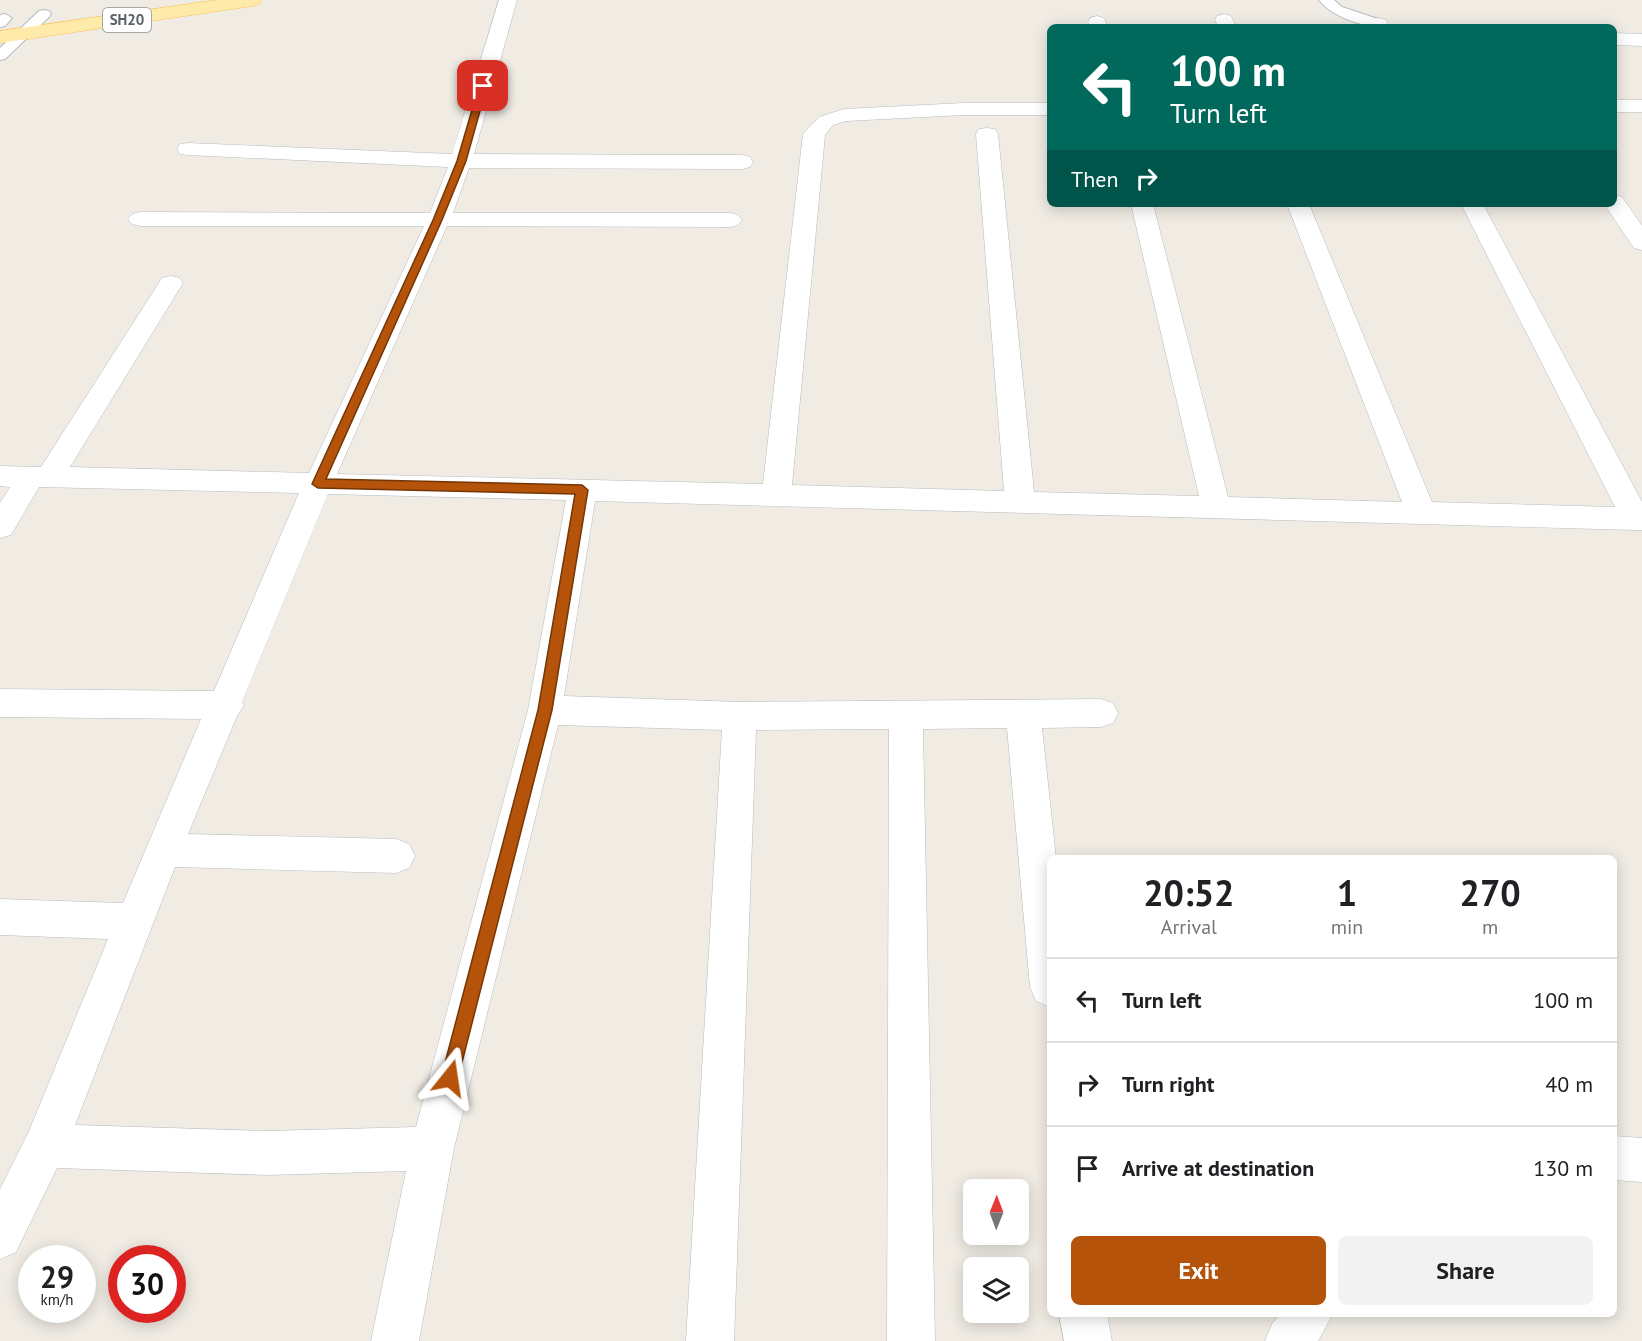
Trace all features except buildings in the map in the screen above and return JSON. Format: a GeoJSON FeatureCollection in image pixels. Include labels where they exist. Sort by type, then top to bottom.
{"type":"FeatureCollection","features":[{"type":"Feature","properties":{"kind":"main road","name":"SH20"},"geometry":{"type":"LineString","coordinates":[[2,20],[146,0]]}},
{"type":"Feature","properties":{"kind":"main road","name":"SH20"},"geometry":{"type":"LineString","coordinates":[[0,37],[253,0]]}},
{"type":"Feature","properties":{"kind":"street"},"geometry":{"type":"LineString","coordinates":[[1,1231],[45,1146],[163,850],[318,484],[438,220],[461,161],[508,0]]}},
{"type":"Feature","properties":{"kind":"street"},"geometry":{"type":"LineString","coordinates":[[1617,39],[1642,40]]}},
{"type":"Feature","properties":{"kind":"street"},"geometry":{"type":"LineString","coordinates":[[1617,106],[1642,106]]}},
{"type":"Feature","properties":{"kind":"street"},"geometry":{"type":"LineString","coordinates":[[776,495],[814,134],[826,121],[844,115],[964,109],[1047,109]]}},
{"type":"Feature","properties":{"kind":"street"},"geometry":{"type":"LineString","coordinates":[[987,134],[1020,502]]}},
{"type":"Feature","properties":{"kind":"street"},"geometry":{"type":"LineString","coordinates":[[188,149],[461,161],[742,162]]}},
{"type":"Feature","properties":{"kind":"street"},"geometry":{"type":"LineString","coordinates":[[1617,206],[1642,243]]}},
{"type":"Feature","properties":{"kind":"street"},"geometry":{"type":"LineString","coordinates":[[1143,207],[1216,507]]}},
{"type":"Feature","properties":{"kind":"street"},"geometry":{"type":"LineString","coordinates":[[1299,207],[1422,513]]}},
{"type":"Feature","properties":{"kind":"street"},"geometry":{"type":"LineString","coordinates":[[0,476],[1639,519],[1474,207]]}},
{"type":"Feature","properties":{"kind":"street"},"geometry":{"type":"LineString","coordinates":[[140,219],[730,220]]}},
{"type":"Feature","properties":{"kind":"street"},"geometry":{"type":"LineString","coordinates":[[0,527],[40,477],[171,283]]}},
{"type":"Feature","properties":{"kind":"street"},"geometry":{"type":"LineString","coordinates":[[395,1341],[432,1148],[545,710],[582,490]]}},
{"type":"Feature","properties":{"kind":"street"},"geometry":{"type":"LineString","coordinates":[[0,703],[226,705]]}},
{"type":"Feature","properties":{"kind":"street"},"geometry":{"type":"LineString","coordinates":[[545,710],[740,716],[1101,713]]}},
{"type":"Feature","properties":{"kind":"street"},"geometry":{"type":"LineString","coordinates":[[1023,713],[1047,957]]}},
{"type":"Feature","properties":{"kind":"street"},"geometry":{"type":"LineString","coordinates":[[906,715],[911,1341]]}},
{"type":"Feature","properties":{"kind":"street"},"geometry":{"type":"LineString","coordinates":[[711,1341],[740,716]]}},
{"type":"Feature","properties":{"kind":"street"},"geometry":{"type":"LineString","coordinates":[[163,850],[396,856]]}},
{"type":"Feature","properties":{"kind":"street"},"geometry":{"type":"LineString","coordinates":[[0,917],[134,922]]}},
{"type":"Feature","properties":{"kind":"street"},"geometry":{"type":"LineString","coordinates":[[45,1146],[268,1153],[432,1148]]}},
{"type":"Feature","properties":{"kind":"street"},"geometry":{"type":"LineString","coordinates":[[1617,1158],[1642,1160]]}},
{"type":"Feature","properties":{"kind":"street"},"geometry":{"type":"LineString","coordinates":[[1083,1317],[1084,1333],[1088,1341]]}},
{"type":"Feature","properties":{"kind":"street"},"geometry":{"type":"LineString","coordinates":[[1289,1341],[1308,1317]]}},
{"type":"Feature","properties":{"kind":"lane"},"geometry":{"type":"LineString","coordinates":[[1326,0],[1338,10],[1374,24]]}},
{"type":"Feature","properties":{"kind":"lane"},"geometry":{"type":"LineString","coordinates":[[0,56],[44,14]]}},
{"type":"Feature","properties":{"kind":"route"},"geometry":{"type":"LineString","coordinates":[[450,1078],[545,710],[582,490],[318,484],[438,220],[461,161],[483,86]]}}]}
